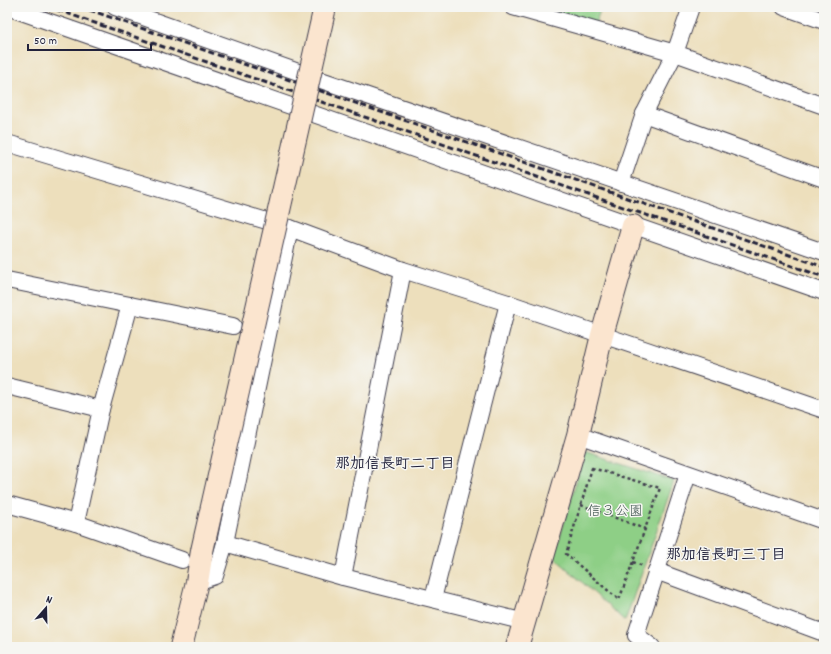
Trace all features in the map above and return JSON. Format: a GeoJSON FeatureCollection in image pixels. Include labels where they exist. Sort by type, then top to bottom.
{"type":"FeatureCollection","features":[{"type":"Feature","properties":{"kind":"street"},"geometry":{"type":"LineString","coordinates":[[7,7],[824,292]]}},
{"type":"Feature","properties":{"kind":"street"},"geometry":{"type":"LineString","coordinates":[[115,7],[824,252]]}},
{"type":"Feature","properties":{"kind":"street"},"geometry":{"type":"LineString","coordinates":[[181,647],[197,582],[202,551],[325,7]]}},
{"type":"Feature","properties":{"kind":"street"},"geometry":{"type":"LineString","coordinates":[[513,7],[675,53],[824,106]]}},
{"type":"Feature","properties":{"kind":"street"},"geometry":{"type":"LineString","coordinates":[[621,183],[644,114],[675,53],[690,7]]}},
{"type":"Feature","properties":{"kind":"street"},"geometry":{"type":"LineString","coordinates":[[784,7],[824,21]]}},
{"type":"Feature","properties":{"kind":"street"},"geometry":{"type":"LineString","coordinates":[[644,114],[824,179]]}},
{"type":"Feature","properties":{"kind":"street"},"geometry":{"type":"LineString","coordinates":[[7,143],[290,228],[403,270],[508,303],[824,410]]}},
{"type":"Feature","properties":{"kind":"street"},"geometry":{"type":"LineString","coordinates":[[517,647],[578,435],[602,335],[633,226]]}},
{"type":"Feature","properties":{"kind":"street"},"geometry":{"type":"LineString","coordinates":[[197,582],[215,576],[225,543],[290,228]]}},
{"type":"Feature","properties":{"kind":"street"},"geometry":{"type":"LineString","coordinates":[[343,577],[403,270]]}},
{"type":"Feature","properties":{"kind":"street"},"geometry":{"type":"LineString","coordinates":[[7,280],[233,326]]}},
{"type":"Feature","properties":{"kind":"street"},"geometry":{"type":"LineString","coordinates":[[433,600],[508,303]]}},
{"type":"Feature","properties":{"kind":"street"},"geometry":{"type":"LineString","coordinates":[[76,523],[101,409],[130,305]]}},
{"type":"Feature","properties":{"kind":"street"},"geometry":{"type":"LineString","coordinates":[[7,386],[101,409]]}},
{"type":"Feature","properties":{"kind":"street"},"geometry":{"type":"LineString","coordinates":[[578,435],[824,521]]}},
{"type":"Feature","properties":{"kind":"street"},"geometry":{"type":"LineString","coordinates":[[652,647],[636,634],[688,474]]}},
{"type":"Feature","properties":{"kind":"street"},"geometry":{"type":"LineString","coordinates":[[7,504],[76,523],[182,560]]}},
{"type":"Feature","properties":{"kind":"street"},"geometry":{"type":"LineString","coordinates":[[225,543],[343,577],[524,622]]}},
{"type":"Feature","properties":{"kind":"street"},"geometry":{"type":"LineString","coordinates":[[656,571],[824,632]]}},
{"type":"Feature","properties":{"kind":"path"},"geometry":{"type":"LineString","coordinates":[[592,468],[660,488],[618,600],[566,554],[581,505],[592,468]]}},
{"type":"Feature","properties":{"kind":"path"},"geometry":{"type":"LineString","coordinates":[[581,505],[645,529]]}},
{"type":"Feature","properties":{"kind":"green space"},"geometry":{"type":"Polygon","coordinates":[[[532,7],[601,7],[596,23],[532,7]]]}},
{"type":"Feature","properties":{"kind":"green space","name":"信３公園"},"geometry":{"type":"Polygon","coordinates":[[[585,452],[674,481],[625,621],[554,557],[585,452]]]}},
{"type":"Feature","properties":{"kind":"railway"},"geometry":{"type":"LineString","coordinates":[[49,7],[824,277]]}},
{"type":"Feature","properties":{"kind":"railway"},"geometry":{"type":"LineString","coordinates":[[81,7],[824,267]]}},
{"type":"Feature","properties":{"kind":"district","name":"那加信長町二丁目"},"geometry":{"type":"Point","coordinates":[395,465]}},
{"type":"Feature","properties":{"kind":"district","name":"那加信長町三丁目"},"geometry":{"type":"Point","coordinates":[726,556]}}]}
